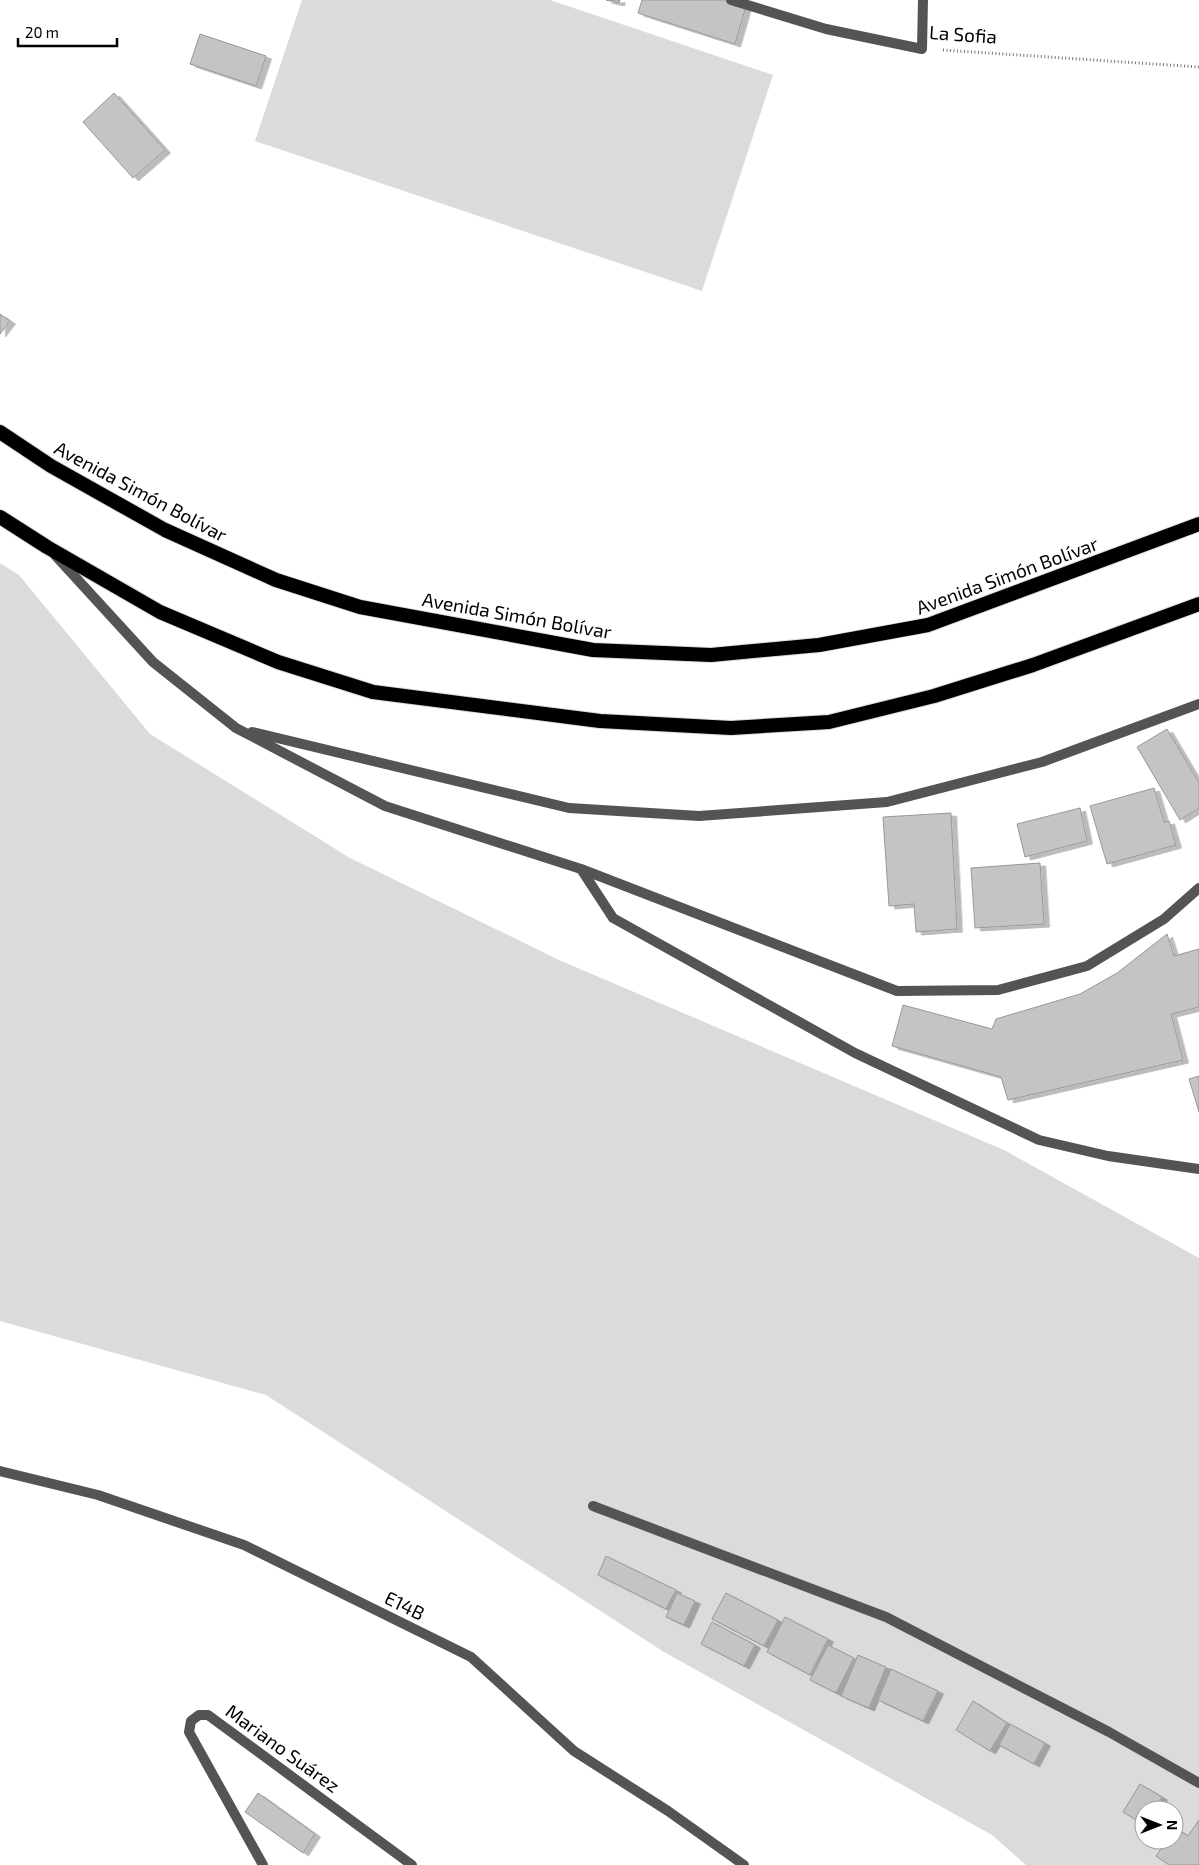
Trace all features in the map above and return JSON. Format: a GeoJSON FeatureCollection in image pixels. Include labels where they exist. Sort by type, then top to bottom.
{"type":"FeatureCollection","features":[{"type":"Feature","properties":{"kind":"highway","name":"Avenida Simón Bolívar"},"geometry":{"type":"LineString","coordinates":[[0,432],[51,466],[165,530],[276,580],[360,607],[593,650],[711,655],[819,645],[928,626],[1199,524]]}},
{"type":"Feature","properties":{"kind":"highway"},"geometry":{"type":"LineString","coordinates":[[0,517],[47,547],[160,612],[278,662],[373,692],[600,720],[731,728],[829,722],[934,696],[1033,665],[1199,604]]}},
{"type":"Feature","properties":{"kind":"street","name":"La Sofia"},"geometry":{"type":"LineString","coordinates":[[731,0],[826,29],[922,48]]}},
{"type":"Feature","properties":{"kind":"street"},"geometry":{"type":"LineString","coordinates":[[922,48],[923,0]]}},
{"type":"Feature","properties":{"kind":"street"},"geometry":{"type":"LineString","coordinates":[[47,547],[153,662],[236,728],[385,806],[581,869],[897,991],[998,990],[1087,966],[1164,919],[1199,888]]}},
{"type":"Feature","properties":{"kind":"street"},"geometry":{"type":"LineString","coordinates":[[236,728],[569,808],[699,816],[887,802],[1042,762],[1199,704]]}},
{"type":"Feature","properties":{"kind":"street"},"geometry":{"type":"LineString","coordinates":[[581,869],[613,918],[855,1053],[1039,1140],[1108,1156],[1199,1169]]}},
{"type":"Feature","properties":{"kind":"street","name":"E14B"},"geometry":{"type":"LineString","coordinates":[[0,1472],[98,1495],[244,1545],[471,1657],[574,1751],[668,1811],[744,1865]]}},
{"type":"Feature","properties":{"kind":"street"},"geometry":{"type":"LineString","coordinates":[[593,1506],[886,1617],[1109,1732],[1199,1783]]}},
{"type":"Feature","properties":{"kind":"street","name":"Mariano Suárez"},"geometry":{"type":"LineString","coordinates":[[263,1865],[189,1732],[191,1720],[199,1715],[208,1715],[412,1865]]}},
{"type":"Feature","properties":{"kind":"path","name":"La Sofia"},"geometry":{"type":"LineString","coordinates":[[922,48],[1199,68]]}},
{"type":"Feature","properties":{"kind":"shaded area"},"geometry":{"type":"Polygon","coordinates":[[[302,0],[550,0],[773,75],[702,291],[255,141],[302,0]]]}},
{"type":"Feature","properties":{"kind":"shaded area"},"geometry":{"type":"Polygon","coordinates":[[[0,563],[19,575],[150,734],[350,858],[559,960],[1004,1150],[1199,1258],[1199,1865],[1026,1865],[992,1835],[664,1652],[266,1395],[0,1321],[0,563]]]}},
{"type":"Feature","properties":{"kind":"building"},"geometry":{"type":"Polygon","coordinates":[[[606,0],[620,0],[619,3],[606,0]]]}},
{"type":"Feature","properties":{"kind":"building"},"geometry":{"type":"Polygon","coordinates":[[[642,0],[726,0],[746,6],[735,44],[638,13],[642,0]]]}},
{"type":"Feature","properties":{"kind":"building"},"geometry":{"type":"Polygon","coordinates":[[[200,34],[266,56],[256,86],[190,64],[200,34]]]}},
{"type":"Feature","properties":{"kind":"building"},"geometry":{"type":"Polygon","coordinates":[[[114,93],[165,150],[133,178],[83,122],[114,93]]]}},
{"type":"Feature","properties":{"kind":"building"},"geometry":{"type":"Polygon","coordinates":[[[0,314],[10,321],[0,334],[0,314]]]}},
{"type":"Feature","properties":{"kind":"building"},"geometry":{"type":"Polygon","coordinates":[[[1167,729],[1199,783],[1199,808],[1180,820],[1137,747],[1167,729]]]}},
{"type":"Feature","properties":{"kind":"building"},"geometry":{"type":"Polygon","coordinates":[[[1154,788],[1164,822],[1169,821],[1176,845],[1107,864],[1090,806],[1154,788]]]}},
{"type":"Feature","properties":{"kind":"building"},"geometry":{"type":"Polygon","coordinates":[[[1080,808],[1087,841],[1025,857],[1017,824],[1080,808]]]}},
{"type":"Feature","properties":{"kind":"building"},"geometry":{"type":"Polygon","coordinates":[[[951,813],[957,929],[916,932],[914,904],[889,906],[883,817],[951,813]]]}},
{"type":"Feature","properties":{"kind":"building"},"geometry":{"type":"Polygon","coordinates":[[[1040,863],[1044,924],[975,928],[971,868],[1040,863]]]}},
{"type":"Feature","properties":{"kind":"building"},"geometry":{"type":"Polygon","coordinates":[[[1167,934],[1174,956],[1199,949],[1199,1007],[1171,1014],[1183,1060],[1008,1100],[1001,1077],[892,1046],[903,1005],[992,1029],[996,1019],[1080,994],[1117,973],[1167,934]]]}},
{"type":"Feature","properties":{"kind":"building"},"geometry":{"type":"Polygon","coordinates":[[[1199,1076],[1199,1112],[1189,1079],[1199,1076]]]}},
{"type":"Feature","properties":{"kind":"building"},"geometry":{"type":"Polygon","coordinates":[[[606,1556],[676,1590],[666,1609],[598,1575],[606,1556]]]}},
{"type":"Feature","properties":{"kind":"building"},"geometry":{"type":"Polygon","coordinates":[[[677,1593],[695,1601],[684,1625],[666,1617],[677,1593]]]}},
{"type":"Feature","properties":{"kind":"building"},"geometry":{"type":"Polygon","coordinates":[[[726,1593],[778,1620],[764,1646],[712,1619],[726,1593]]]}},
{"type":"Feature","properties":{"kind":"building"},"geometry":{"type":"Polygon","coordinates":[[[785,1617],[828,1639],[810,1675],[767,1652],[785,1617]]]}},
{"type":"Feature","properties":{"kind":"building"},"geometry":{"type":"Polygon","coordinates":[[[712,1622],[755,1645],[744,1666],[701,1644],[712,1622]]]}},
{"type":"Feature","properties":{"kind":"building"},"geometry":{"type":"Polygon","coordinates":[[[828,1645],[854,1658],[836,1693],[810,1680],[828,1645]]]}},
{"type":"Feature","properties":{"kind":"building"},"geometry":{"type":"Polygon","coordinates":[[[858,1655],[886,1667],[869,1708],[841,1696],[858,1655]]]}},
{"type":"Feature","properties":{"kind":"building"},"geometry":{"type":"Polygon","coordinates":[[[891,1669],[938,1691],[923,1721],[878,1700],[891,1669]]]}},
{"type":"Feature","properties":{"kind":"building"},"geometry":{"type":"Polygon","coordinates":[[[973,1701],[1007,1723],[990,1751],[956,1730],[973,1701]]]}},
{"type":"Feature","properties":{"kind":"building"},"geometry":{"type":"Polygon","coordinates":[[[1010,1724],[1045,1743],[1034,1764],[999,1745],[1010,1724]]]}},
{"type":"Feature","properties":{"kind":"building"},"geometry":{"type":"Polygon","coordinates":[[[1140,1784],[1162,1797],[1160,1800],[1134,1800],[1134,1819],[1123,1812],[1140,1784]]]}},
{"type":"Feature","properties":{"kind":"building"},"geometry":{"type":"Polygon","coordinates":[[[258,1793],[315,1834],[303,1853],[245,1812],[258,1793]]]}},
{"type":"Feature","properties":{"kind":"building"},"geometry":{"type":"Polygon","coordinates":[[[1199,1820],[1199,1865],[1169,1865],[1156,1856],[1160,1850],[1184,1850],[1184,1834],[1188,1836],[1199,1820]]]}}]}
